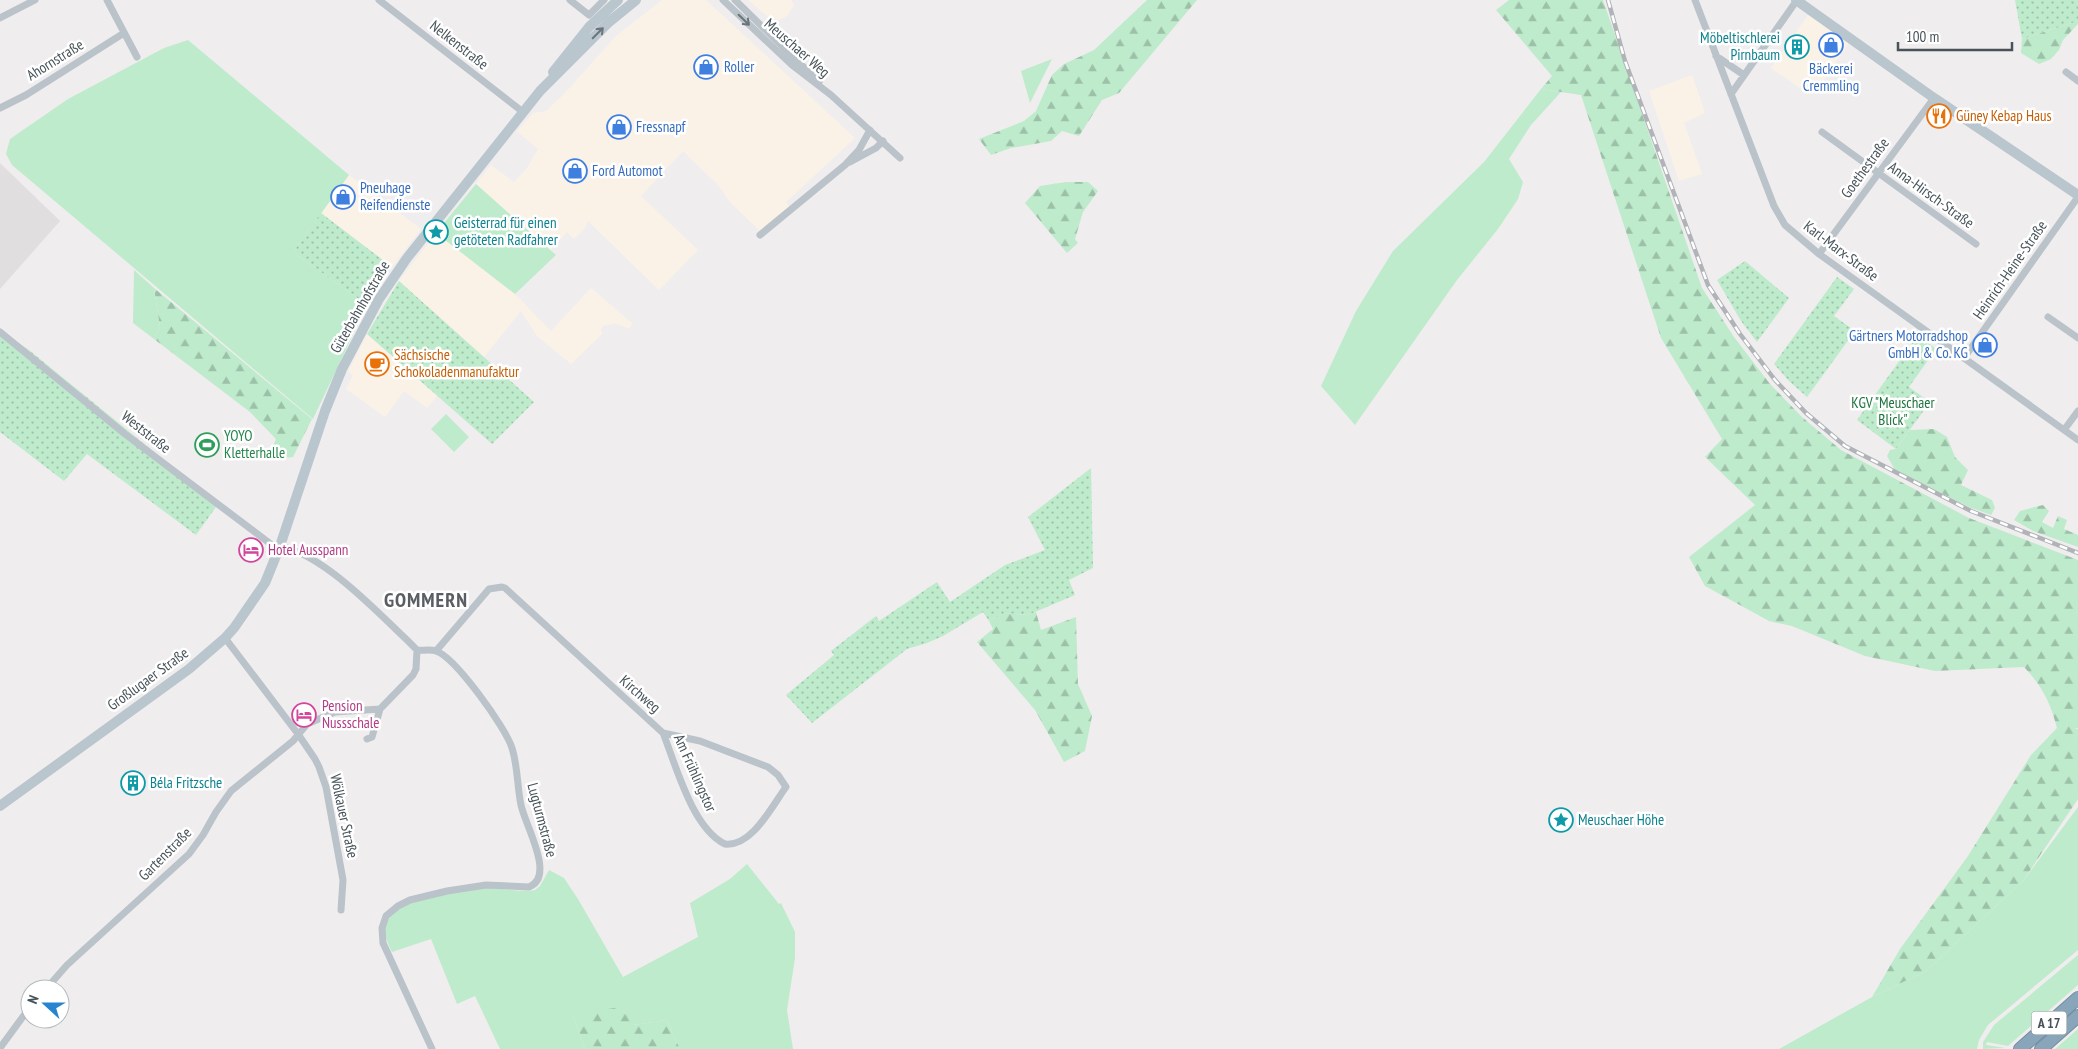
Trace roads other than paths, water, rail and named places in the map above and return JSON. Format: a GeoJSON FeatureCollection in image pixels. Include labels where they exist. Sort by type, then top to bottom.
{"type":"FeatureCollection","features":[{"type":"Feature","properties":{"kind":"highway","name":"A 17"},"geometry":{"type":"LineString","coordinates":[[2020,1049],[2078,998]]}},
{"type":"Feature","properties":{"kind":"highway","name":"A 17"},"geometry":{"type":"LineString","coordinates":[[2041,1049],[2078,1016]]}},
{"type":"Feature","properties":{"kind":"main road","name":"Güterbahnhofstraße"},"geometry":{"type":"LineString","coordinates":[[280,546],[325,411],[342,369],[379,299],[407,258],[540,91],[560,62],[589,27],[618,0]]}},
{"type":"Feature","properties":{"kind":"main road","name":"Güterbahnhofstraße"},"geometry":{"type":"LineString","coordinates":[[540,91],[609,22],[635,0]]}},
{"type":"Feature","properties":{"kind":"main road"},"geometry":{"type":"LineString","coordinates":[[1797,0],[1934,98],[2078,196]]}},
{"type":"Feature","properties":{"kind":"main road","name":"Großlugaer Straße"},"geometry":{"type":"LineString","coordinates":[[0,806],[189,669],[226,638],[265,583],[280,546]]}},
{"type":"Feature","properties":{"kind":"street"},"geometry":{"type":"LineString","coordinates":[[0,18],[36,0]]}},
{"type":"Feature","properties":{"kind":"street"},"geometry":{"type":"LineString","coordinates":[[107,0],[137,57]]}},
{"type":"Feature","properties":{"kind":"street","name":"Nelkenstraße"},"geometry":{"type":"LineString","coordinates":[[379,0],[523,112]]}},
{"type":"Feature","properties":{"kind":"street"},"geometry":{"type":"LineString","coordinates":[[570,0],[589,15],[604,0]]}},
{"type":"Feature","properties":{"kind":"street","name":"Meuschaer Weg"},"geometry":{"type":"LineString","coordinates":[[723,0],[792,65],[831,95]]}},
{"type":"Feature","properties":{"kind":"street","name":"Meuschaer Weg"},"geometry":{"type":"LineString","coordinates":[[735,0],[831,95],[900,158]]}},
{"type":"Feature","properties":{"kind":"street","name":"Karl-Marx-Straße"},"geometry":{"type":"LineString","coordinates":[[1695,0],[1774,206],[1785,225],[1819,254],[2078,440]]}},
{"type":"Feature","properties":{"kind":"street"},"geometry":{"type":"LineString","coordinates":[[1731,94],[1797,0]]}},
{"type":"Feature","properties":{"kind":"street","name":"Ahornstraße"},"geometry":{"type":"LineString","coordinates":[[0,108],[26,96],[124,33]]}},
{"type":"Feature","properties":{"kind":"street"},"geometry":{"type":"LineString","coordinates":[[1716,56],[1744,75]]}},
{"type":"Feature","properties":{"kind":"street"},"geometry":{"type":"LineString","coordinates":[[2066,72],[2078,81]]}},
{"type":"Feature","properties":{"kind":"street","name":"Goethestraße"},"geometry":{"type":"LineString","coordinates":[[1819,254],[1934,98]]}},
{"type":"Feature","properties":{"kind":"street"},"geometry":{"type":"LineString","coordinates":[[760,235],[845,165],[859,150],[870,130]]}},
{"type":"Feature","properties":{"kind":"street","name":"Anna-Hirsch-Straße"},"geometry":{"type":"LineString","coordinates":[[1822,132],[1976,244]]}},
{"type":"Feature","properties":{"kind":"street"},"geometry":{"type":"LineString","coordinates":[[845,165],[870,152],[883,141]]}},
{"type":"Feature","properties":{"kind":"street","name":"Heinrich-Heine-Straße"},"geometry":{"type":"LineString","coordinates":[[1964,358],[2078,196]]}},
{"type":"Feature","properties":{"kind":"street"},"geometry":{"type":"LineString","coordinates":[[2048,317],[2078,338]]}},
{"type":"Feature","properties":{"kind":"street","name":"Weststraße"},"geometry":{"type":"LineString","coordinates":[[0,332],[124,434],[272,545],[280,546]]}},
{"type":"Feature","properties":{"kind":"street"},"geometry":{"type":"LineString","coordinates":[[2064,430],[2078,411]]}},
{"type":"Feature","properties":{"kind":"street"},"geometry":{"type":"LineString","coordinates":[[280,546],[305,556],[330,571],[417,650],[436,651]]}},
{"type":"Feature","properties":{"kind":"street","name":"Kirchweg"},"geometry":{"type":"LineString","coordinates":[[436,651],[489,589],[502,586],[662,733],[700,741],[760,764],[778,775],[786,787],[751,836],[737,842],[725,844]]}},
{"type":"Feature","properties":{"kind":"street","name":"Wölkauer Straße"},"geometry":{"type":"LineString","coordinates":[[226,638],[315,759],[326,787],[343,880],[341,910]]}},
{"type":"Feature","properties":{"kind":"street"},"geometry":{"type":"LineString","coordinates":[[367,739],[372,737],[380,709],[413,675],[416,669],[417,650]]}},
{"type":"Feature","properties":{"kind":"street","name":"Lugturmstraße"},"geometry":{"type":"LineString","coordinates":[[432,1049],[383,943],[382,928],[386,916],[398,906],[410,900],[446,890],[486,885],[529,887],[539,879],[541,865],[521,806],[514,754],[509,738],[473,688],[451,663],[436,651]]}},
{"type":"Feature","properties":{"kind":"street","name":"Gartenstraße"},"geometry":{"type":"LineString","coordinates":[[55,979],[67,965],[188,854],[203,835],[231,791],[285,748],[307,724],[328,714],[380,709]]}},
{"type":"Feature","properties":{"kind":"street","name":"Am Frühlingstor"},"geometry":{"type":"LineString","coordinates":[[662,733],[697,817],[713,836],[725,844]]}},
{"type":"Feature","properties":{"kind":"street"},"geometry":{"type":"LineString","coordinates":[[0,1048],[20,1021]]}},
{"type":"Feature","properties":{"kind":"railway"},"geometry":{"type":"LineString","coordinates":[[1608,0],[1625,61],[1708,285],[1740,334],[1775,380],[1806,413],[1845,446],[1971,511],[2078,553]]}},
{"type":"Feature","properties":{"kind":"place","name":"Bäckerei Cremmling"},"geometry":{"type":"Point","coordinates":[1831,45]}},
{"type":"Feature","properties":{"kind":"place","name":"Möbeltischlerei Pirnbaum"},"geometry":{"type":"Point","coordinates":[1797,47]}},
{"type":"Feature","properties":{"kind":"place","name":"Roller"},"geometry":{"type":"Point","coordinates":[706,67]}},
{"type":"Feature","properties":{"kind":"place","name":"Güney Kebap Haus"},"geometry":{"type":"Point","coordinates":[1939,116]}},
{"type":"Feature","properties":{"kind":"place","name":"Fressnapf"},"geometry":{"type":"Point","coordinates":[619,127]}},
{"type":"Feature","properties":{"kind":"place","name":"Ford Automot"},"geometry":{"type":"Point","coordinates":[575,171]}},
{"type":"Feature","properties":{"kind":"place","name":"Pneuhage Reifendienste"},"geometry":{"type":"Point","coordinates":[343,197]}},
{"type":"Feature","properties":{"kind":"place","name":"Geisterrad für einen getöteten Radfahrer"},"geometry":{"type":"Point","coordinates":[436,232]}},
{"type":"Feature","properties":{"kind":"place","name":"Gärtners Motorradshop GmbH & Co. KG"},"geometry":{"type":"Point","coordinates":[1985,345]}},
{"type":"Feature","properties":{"kind":"place","name":"Sächsische Schokoladenmanufaktur"},"geometry":{"type":"Point","coordinates":[377,364]}},
{"type":"Feature","properties":{"kind":"place","name":"YOYO Kletterhalle"},"geometry":{"type":"Point","coordinates":[207,445]}},
{"type":"Feature","properties":{"kind":"place","name":"Hotel Ausspann"},"geometry":{"type":"Point","coordinates":[251,550]}},
{"type":"Feature","properties":{"kind":"place","name":"Pension Nussschale"},"geometry":{"type":"Point","coordinates":[304,715]}},
{"type":"Feature","properties":{"kind":"place","name":"Béla Fritzsche"},"geometry":{"type":"Point","coordinates":[133,783]}},
{"type":"Feature","properties":{"kind":"place","name":"Meuschaer Höhe"},"geometry":{"type":"Point","coordinates":[1561,820]}},
{"type":"Feature","properties":{"kind":"district","name":"GOMMERN"},"geometry":{"type":"Point","coordinates":[426,600]}},
{"type":"Feature","properties":{"kind":"park label","name":"KGV \"Meuschaer Blick\""},"geometry":{"type":"Point","coordinates":[1893,412]}}]}
